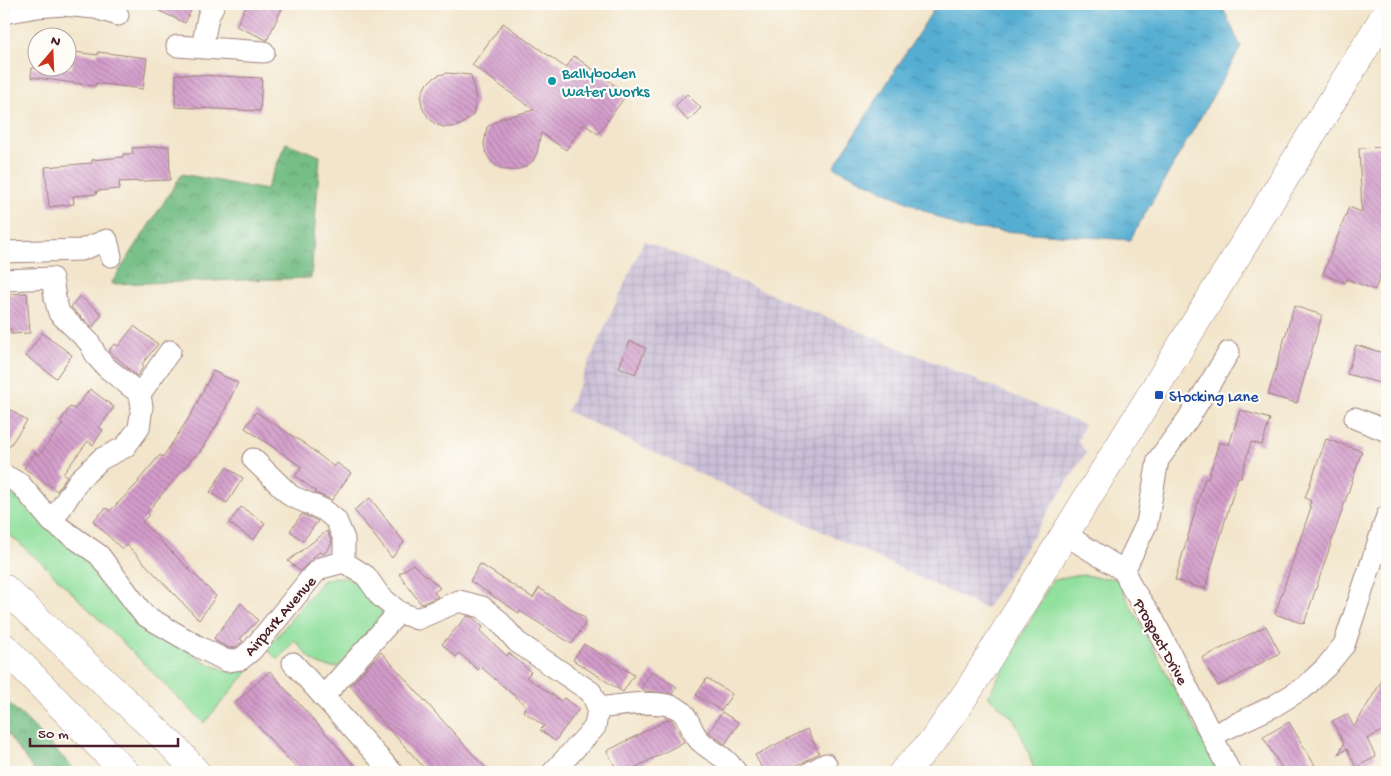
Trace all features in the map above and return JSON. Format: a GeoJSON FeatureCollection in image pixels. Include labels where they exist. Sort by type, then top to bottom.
{"type":"FeatureCollection","features":[{"type":"Feature","properties":{"kind":"main road"},"geometry":{"type":"LineString","coordinates":[[903,772],[933,742],[965,695],[1066,535],[1097,480],[1387,12]]}},
{"type":"Feature","properties":{"kind":"main road"},"geometry":{"type":"LineString","coordinates":[[4,588],[176,749],[196,772]]}},
{"type":"Feature","properties":{"kind":"main road"},"geometry":{"type":"LineString","coordinates":[[4,647],[125,772]]}},
{"type":"Feature","properties":{"kind":"street"},"geometry":{"type":"LineString","coordinates":[[202,48],[208,17],[214,4]]}},
{"type":"Feature","properties":{"kind":"street"},"geometry":{"type":"LineString","coordinates":[[4,13],[37,7],[62,6],[95,8],[118,15]]}},
{"type":"Feature","properties":{"kind":"street"},"geometry":{"type":"LineString","coordinates":[[177,46],[264,52]]}},
{"type":"Feature","properties":{"kind":"street"},"geometry":{"type":"LineString","coordinates":[[4,252],[81,250],[107,240],[111,256]]}},
{"type":"Feature","properties":{"kind":"street"},"geometry":{"type":"LineString","coordinates":[[4,280],[52,278],[59,313],[89,342],[107,368],[140,394],[142,407],[139,428],[125,446],[101,459],[79,480],[52,522]]}},
{"type":"Feature","properties":{"kind":"street"},"geometry":{"type":"LineString","coordinates":[[140,394],[170,352]]}},
{"type":"Feature","properties":{"kind":"street"},"geometry":{"type":"LineString","coordinates":[[1066,535],[1124,571],[1147,523],[1158,460],[1188,419],[1229,352]]}},
{"type":"Feature","properties":{"kind":"street"},"geometry":{"type":"LineString","coordinates":[[1355,418],[1387,431]]}},
{"type":"Feature","properties":{"kind":"street"},"geometry":{"type":"LineString","coordinates":[[253,458],[291,496],[324,510],[336,520],[344,539],[344,562],[366,576],[380,596],[399,612],[417,619],[459,601],[482,607],[498,620],[517,642],[591,692],[598,708],[595,727],[553,772]]}},
{"type":"Feature","properties":{"kind":"street","name":"Airpark Avenue"},"geometry":{"type":"LineString","coordinates":[[4,475],[20,484],[52,522],[99,555],[144,615],[227,661],[241,659],[252,650],[314,574],[322,568],[344,562]]}},
{"type":"Feature","properties":{"kind":"street"},"geometry":{"type":"LineString","coordinates":[[1213,735],[1274,706],[1305,687],[1326,667],[1344,645],[1387,516]]}},
{"type":"Feature","properties":{"kind":"street","name":"Prospect Drive"},"geometry":{"type":"LineString","coordinates":[[1124,571],[1132,588],[1154,618],[1230,772]]}},
{"type":"Feature","properties":{"kind":"street"},"geometry":{"type":"LineString","coordinates":[[323,697],[399,612]]}},
{"type":"Feature","properties":{"kind":"street"},"geometry":{"type":"LineString","coordinates":[[293,663],[392,772]]}},
{"type":"Feature","properties":{"kind":"street"},"geometry":{"type":"LineString","coordinates":[[598,708],[639,704],[672,706],[683,713],[698,739],[725,758],[736,772]]}},
{"type":"Feature","properties":{"kind":"shaded area"},"geometry":{"type":"Polygon","coordinates":[[[644,241],[1084,425],[1078,441],[1086,453],[986,609],[567,411],[644,241]]]}},
{"type":"Feature","properties":{"kind":"green space"},"geometry":{"type":"Polygon","coordinates":[[[286,143],[320,156],[311,278],[111,284],[182,174],[266,190],[286,143]]]}},
{"type":"Feature","properties":{"kind":"green space"},"geometry":{"type":"Polygon","coordinates":[[[4,486],[17,499],[22,496],[74,539],[134,616],[209,664],[230,672],[249,670],[204,723],[43,564],[4,530],[4,486]]]}},
{"type":"Feature","properties":{"kind":"green space"},"geometry":{"type":"Polygon","coordinates":[[[1086,575],[1099,578],[1116,578],[1219,772],[1035,772],[1014,719],[988,696],[1052,581],[1070,576],[1086,575]]]}},
{"type":"Feature","properties":{"kind":"green space"},"geometry":{"type":"Polygon","coordinates":[[[334,577],[352,579],[384,614],[338,667],[323,666],[313,661],[295,640],[278,660],[267,649],[322,581],[334,577]]]}},
{"type":"Feature","properties":{"kind":"green space"},"geometry":{"type":"Polygon","coordinates":[[[4,699],[77,772],[35,772],[4,729],[4,699]]]}},
{"type":"Feature","properties":{"kind":"water"},"geometry":{"type":"Polygon","coordinates":[[[937,4],[1221,4],[1241,47],[1130,240],[961,228],[834,167],[937,4]]]}},
{"type":"Feature","properties":{"kind":"building"},"geometry":{"type":"Polygon","coordinates":[[[145,4],[194,4],[185,23],[145,4]]]}},
{"type":"Feature","properties":{"kind":"building"},"geometry":{"type":"Polygon","coordinates":[[[247,4],[284,4],[267,40],[236,26],[247,4]]]}},
{"type":"Feature","properties":{"kind":"building","name":"Ballyboden Water Works"},"geometry":{"type":"Polygon","coordinates":[[[503,23],[566,68],[574,56],[627,94],[598,134],[584,124],[566,150],[541,133],[537,153],[533,161],[525,167],[516,170],[498,167],[491,161],[484,145],[487,127],[502,118],[534,110],[472,65],[503,23]]]}},
{"type":"Feature","properties":{"kind":"building"},"geometry":{"type":"Polygon","coordinates":[[[78,52],[98,55],[98,52],[147,58],[143,89],[96,83],[95,86],[38,78],[78,78],[78,52]]]}},
{"type":"Feature","properties":{"kind":"building"},"geometry":{"type":"Polygon","coordinates":[[[447,73],[471,75],[476,100],[473,115],[462,124],[453,127],[435,124],[423,109],[421,101],[426,85],[439,75],[447,73]]]}},
{"type":"Feature","properties":{"kind":"building"},"geometry":{"type":"Polygon","coordinates":[[[176,74],[262,78],[260,111],[175,107],[176,74]]]}},
{"type":"Feature","properties":{"kind":"building"},"geometry":{"type":"Polygon","coordinates":[[[687,94],[701,108],[688,121],[675,106],[687,94]]]}},
{"type":"Feature","properties":{"kind":"building"},"geometry":{"type":"Polygon","coordinates":[[[169,146],[170,180],[119,182],[120,189],[96,191],[97,194],[73,196],[74,204],[49,207],[45,167],[92,163],[92,160],[123,157],[123,154],[133,154],[132,148],[169,146]]]}},
{"type":"Feature","properties":{"kind":"building"},"geometry":{"type":"Polygon","coordinates":[[[1384,147],[1387,258],[1375,290],[1347,279],[1345,283],[1323,274],[1349,207],[1362,212],[1359,148],[1384,147]]]}},
{"type":"Feature","properties":{"kind":"building"},"geometry":{"type":"Polygon","coordinates":[[[27,293],[30,333],[11,334],[11,329],[4,329],[4,299],[10,299],[9,294],[27,293]]]}},
{"type":"Feature","properties":{"kind":"building"},"geometry":{"type":"Polygon","coordinates":[[[79,296],[102,314],[92,328],[71,307],[79,296]]]}},
{"type":"Feature","properties":{"kind":"building"},"geometry":{"type":"Polygon","coordinates":[[[1294,306],[1322,315],[1297,403],[1268,395],[1294,306]]]}},
{"type":"Feature","properties":{"kind":"building"},"geometry":{"type":"Polygon","coordinates":[[[134,326],[158,344],[142,364],[144,366],[137,376],[109,351],[114,344],[118,346],[134,326]]]}},
{"type":"Feature","properties":{"kind":"building"},"geometry":{"type":"Polygon","coordinates":[[[42,333],[72,355],[56,378],[26,356],[42,333]]]}},
{"type":"Feature","properties":{"kind":"building"},"geometry":{"type":"Polygon","coordinates":[[[630,341],[646,348],[635,374],[619,367],[630,341]]]}},
{"type":"Feature","properties":{"kind":"building"},"geometry":{"type":"Polygon","coordinates":[[[1356,345],[1387,354],[1387,385],[1347,374],[1356,345]]]}},
{"type":"Feature","properties":{"kind":"building"},"geometry":{"type":"Polygon","coordinates":[[[213,371],[238,383],[217,425],[197,456],[195,455],[147,512],[149,515],[142,522],[216,596],[199,620],[127,545],[122,549],[93,521],[106,508],[110,511],[139,482],[160,455],[163,457],[192,413],[213,371]]]}},
{"type":"Feature","properties":{"kind":"building"},"geometry":{"type":"Polygon","coordinates":[[[90,389],[114,407],[99,428],[103,430],[93,445],[88,441],[63,474],[67,476],[57,491],[24,468],[35,453],[39,455],[63,424],[60,422],[70,407],[75,409],[90,389]]]}},
{"type":"Feature","properties":{"kind":"building"},"geometry":{"type":"Polygon","coordinates":[[[4,405],[27,421],[4,454],[4,405]]]}},
{"type":"Feature","properties":{"kind":"building"},"geometry":{"type":"Polygon","coordinates":[[[1240,410],[1270,419],[1262,445],[1251,442],[1241,477],[1238,477],[1205,589],[1175,580],[1205,478],[1208,479],[1219,442],[1229,445],[1240,410]]]}},
{"type":"Feature","properties":{"kind":"building"},"geometry":{"type":"Polygon","coordinates":[[[256,412],[305,444],[334,467],[337,463],[351,473],[332,500],[315,493],[316,491],[295,476],[302,467],[245,428],[256,412]]]}},
{"type":"Feature","properties":{"kind":"building"},"geometry":{"type":"Polygon","coordinates":[[[1326,439],[1362,451],[1304,624],[1275,614],[1311,507],[1309,507],[1311,501],[1305,498],[1326,439]]]}},
{"type":"Feature","properties":{"kind":"building"},"geometry":{"type":"Polygon","coordinates":[[[226,467],[243,478],[227,503],[210,492],[226,467]]]}},
{"type":"Feature","properties":{"kind":"building"},"geometry":{"type":"Polygon","coordinates":[[[370,498],[404,542],[392,558],[354,510],[370,498]]]}},
{"type":"Feature","properties":{"kind":"building"},"geometry":{"type":"Polygon","coordinates":[[[241,507],[265,523],[254,540],[229,523],[241,507]]]}},
{"type":"Feature","properties":{"kind":"building"},"geometry":{"type":"Polygon","coordinates":[[[302,514],[318,521],[303,541],[290,531],[302,514]]]}},
{"type":"Feature","properties":{"kind":"building"},"geometry":{"type":"Polygon","coordinates":[[[327,531],[332,543],[324,554],[319,552],[300,571],[288,561],[327,531]]]}},
{"type":"Feature","properties":{"kind":"building"},"geometry":{"type":"Polygon","coordinates":[[[413,564],[440,588],[434,592],[438,597],[421,604],[399,574],[413,564]]]}},
{"type":"Feature","properties":{"kind":"building"},"geometry":{"type":"Polygon","coordinates":[[[480,564],[533,598],[539,588],[585,618],[585,624],[572,644],[470,581],[480,564]]]}},
{"type":"Feature","properties":{"kind":"building"},"geometry":{"type":"Polygon","coordinates":[[[241,603],[258,620],[240,639],[243,641],[236,647],[229,648],[214,638],[241,603]]]}},
{"type":"Feature","properties":{"kind":"building"},"geometry":{"type":"Polygon","coordinates":[[[467,616],[472,617],[483,627],[480,631],[507,656],[509,653],[531,672],[526,677],[561,701],[564,698],[579,709],[555,741],[540,730],[544,726],[523,711],[526,706],[481,667],[478,670],[459,653],[456,657],[442,644],[467,616]]]}},
{"type":"Feature","properties":{"kind":"building"},"geometry":{"type":"Polygon","coordinates":[[[1266,626],[1280,653],[1218,686],[1202,658],[1266,626]]]}},
{"type":"Feature","properties":{"kind":"building"},"geometry":{"type":"Polygon","coordinates":[[[584,644],[634,675],[623,692],[573,660],[584,644]]]}},
{"type":"Feature","properties":{"kind":"building"},"geometry":{"type":"Polygon","coordinates":[[[381,652],[489,772],[428,772],[358,695],[350,686],[381,652]]]}},
{"type":"Feature","properties":{"kind":"building"},"geometry":{"type":"Polygon","coordinates":[[[270,671],[361,772],[300,772],[236,702],[270,671]]]}},
{"type":"Feature","properties":{"kind":"building"},"geometry":{"type":"Polygon","coordinates":[[[652,671],[677,687],[672,694],[646,691],[641,688],[652,671]]]}},
{"type":"Feature","properties":{"kind":"building"},"geometry":{"type":"Polygon","coordinates":[[[1387,672],[1387,728],[1367,739],[1376,757],[1356,767],[1347,749],[1338,754],[1344,744],[1332,721],[1347,714],[1354,727],[1387,672]]]}},
{"type":"Feature","properties":{"kind":"building"},"geometry":{"type":"Polygon","coordinates":[[[707,678],[732,694],[721,711],[696,695],[707,678]]]}},
{"type":"Feature","properties":{"kind":"building"},"geometry":{"type":"Polygon","coordinates":[[[722,712],[739,723],[725,744],[709,732],[722,712]]]}},
{"type":"Feature","properties":{"kind":"building"},"geometry":{"type":"Polygon","coordinates":[[[669,719],[672,720],[684,742],[627,772],[618,772],[607,751],[669,719]]]}},
{"type":"Feature","properties":{"kind":"building"},"geometry":{"type":"Polygon","coordinates":[[[1289,722],[1319,772],[1284,772],[1263,737],[1289,722]]]}},
{"type":"Feature","properties":{"kind":"building"},"geometry":{"type":"Polygon","coordinates":[[[807,729],[819,753],[786,772],[764,772],[755,755],[807,729]]]}},
{"type":"Feature","properties":{"kind":"place","name":"Ballyboden Water Works"},"geometry":{"type":"Point","coordinates":[552,81]}},
{"type":"Feature","properties":{"kind":"place","name":"Stocking Lane"},"geometry":{"type":"Point","coordinates":[1159,395]}}]}
